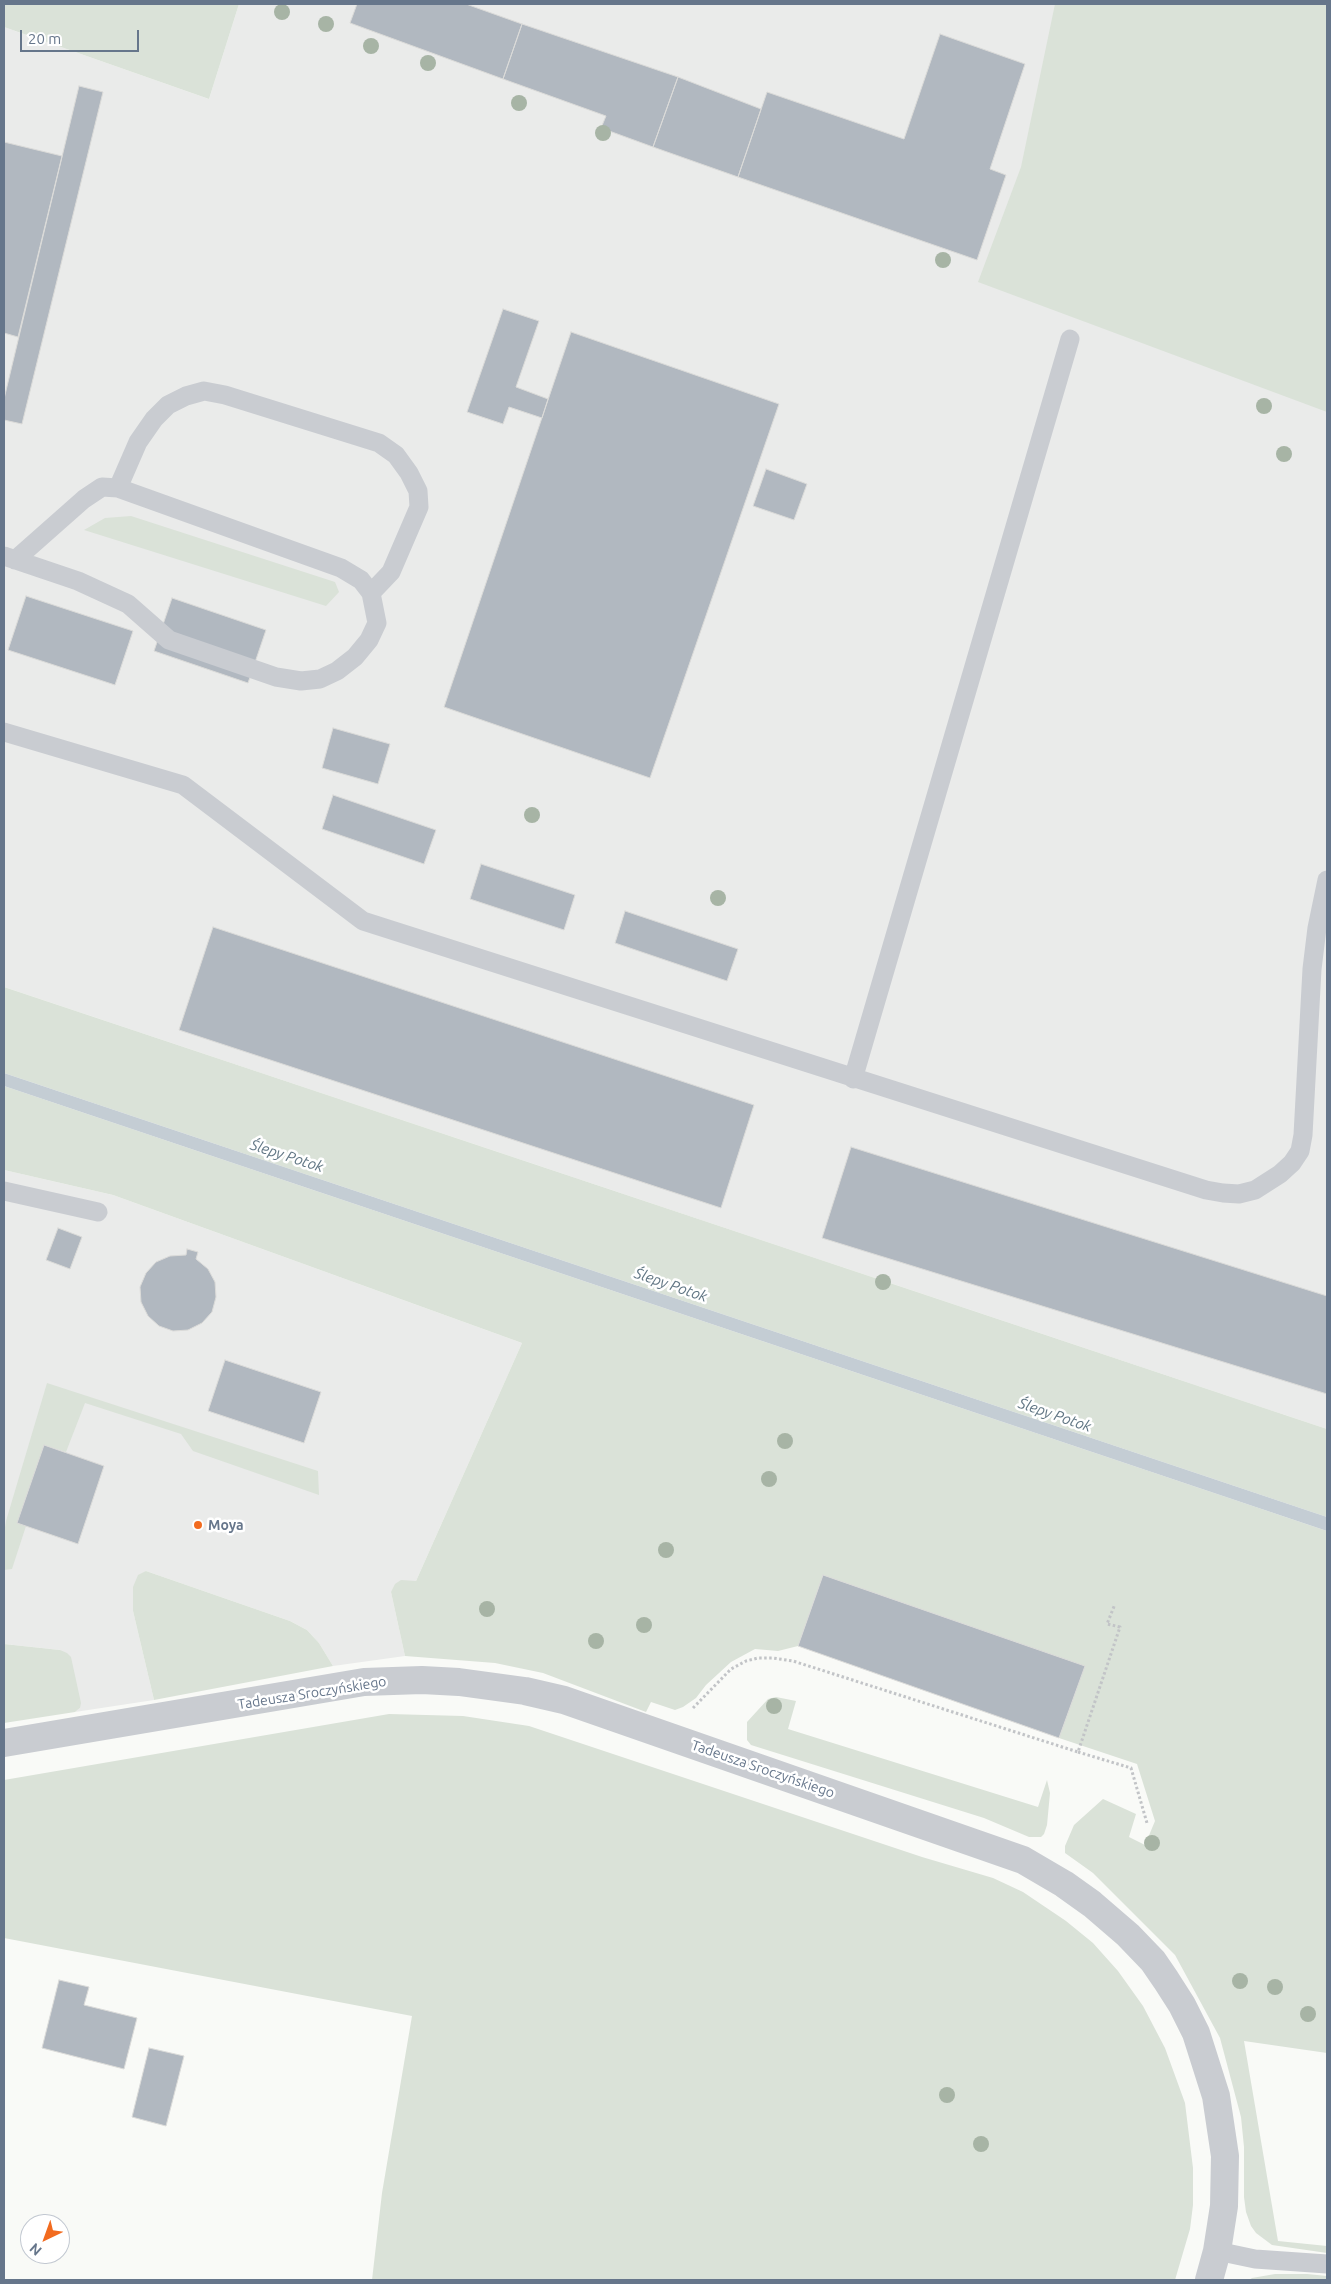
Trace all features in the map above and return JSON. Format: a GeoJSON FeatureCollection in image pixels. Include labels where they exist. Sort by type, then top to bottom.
{"type":"FeatureCollection","features":[{"type":"Feature","properties":{"kind":"street","name":"Tadeusza Sroczyńskiego"},"geometry":{"type":"LineString","coordinates":[[4,1743],[364,1682],[422,1680],[459,1682],[525,1691],[564,1700],[1023,1860],[1064,1884],[1092,1904],[1128,1935],[1153,1961],[1182,2005],[1196,2033],[1208,2065],[1221,2121],[1225,2156],[1224,2206],[1217,2251],[1209,2280]]}},
{"type":"Feature","properties":{"kind":"lane"},"geometry":{"type":"LineString","coordinates":[[853,1079],[1070,339]]}},
{"type":"Feature","properties":{"kind":"lane"},"geometry":{"type":"LineString","coordinates":[[118,488],[138,442],[154,419],[168,405],[186,396],[204,391],[225,395],[378,443],[396,455],[409,473],[418,491],[419,508],[391,572],[371,594]]}},
{"type":"Feature","properties":{"kind":"lane"},"geometry":{"type":"LineString","coordinates":[[102,487],[118,488],[341,568],[361,580],[371,594],[377,623],[355,657],[337,671],[320,679],[301,681],[276,677],[182,646],[155,630],[128,604],[78,581],[10,558],[102,487]]}},
{"type":"Feature","properties":{"kind":"lane"},"geometry":{"type":"LineString","coordinates":[[4,732],[183,785],[362,921],[1206,1190],[1239,1194],[1255,1190],[1280,1174],[1292,1163],[1300,1151],[1303,1135],[1310,992],[1317,928],[1327,880]]}},
{"type":"Feature","properties":{"kind":"lane"},"geometry":{"type":"LineString","coordinates":[[4,1191],[98,1212]]}},
{"type":"Feature","properties":{"kind":"lane"},"geometry":{"type":"LineString","coordinates":[[1217,2251],[1255,2259],[1327,2264]]}},
{"type":"Feature","properties":{"kind":"path"},"geometry":{"type":"LineString","coordinates":[[1078,1752],[1120,1627],[1107,1624],[1116,1604]]}},
{"type":"Feature","properties":{"kind":"path"},"geometry":{"type":"LineString","coordinates":[[691,1710],[731,1669],[746,1661],[758,1658],[793,1661],[1131,1768],[1148,1823]]}},
{"type":"Feature","properties":{"kind":"shaded area"},"geometry":{"type":"Polygon","coordinates":[[[4,4],[239,4],[209,99],[4,27],[4,4]]]}},
{"type":"Feature","properties":{"kind":"shaded area"},"geometry":{"type":"Polygon","coordinates":[[[239,4],[1327,4],[1327,1429],[4,987],[4,27],[209,99],[239,4]]]}},
{"type":"Feature","properties":{"kind":"shaded area"},"geometry":{"type":"Polygon","coordinates":[[[1055,4],[1327,4],[1327,412],[978,282],[1021,167],[1055,4]]]}},
{"type":"Feature","properties":{"kind":"shaded area"},"geometry":{"type":"Polygon","coordinates":[[[131,516],[335,582],[339,592],[326,606],[84,530],[105,518],[131,516]]]}},
{"type":"Feature","properties":{"kind":"shaded area"},"geometry":{"type":"Polygon","coordinates":[[[4,987],[1327,1429],[1327,1517],[4,1073],[4,987]]]}},
{"type":"Feature","properties":{"kind":"shaded area"},"geometry":{"type":"Polygon","coordinates":[[[4,1073],[1327,1517],[1327,1531],[4,1086],[4,1073]]]}},
{"type":"Feature","properties":{"kind":"shaded area"},"geometry":{"type":"Polygon","coordinates":[[[4,1086],[1327,1531],[1327,2053],[1244,2041],[1278,2241],[1327,2246],[1327,2253],[1272,2245],[1256,2233],[1251,2226],[1246,2212],[1244,2197],[1244,2147],[1241,2117],[1220,2038],[1175,1955],[1093,1873],[1065,1853],[1065,1846],[1074,1825],[1103,1799],[1136,1814],[1129,1837],[1145,1845],[1155,1821],[1137,1764],[1059,1738],[1084,1666],[823,1575],[798,1646],[778,1651],[755,1649],[731,1662],[706,1685],[696,1698],[675,1710],[651,1702],[646,1712],[543,1673],[495,1663],[405,1656],[391,1592],[395,1584],[401,1580],[416,1581],[522,1343],[113,1195],[4,1170],[4,1086]]]}},
{"type":"Feature","properties":{"kind":"shaded area"},"geometry":{"type":"Polygon","coordinates":[[[4,1170],[113,1195],[522,1343],[416,1581],[391,1592],[405,1656],[333,1666],[319,1643],[307,1630],[290,1621],[146,1571],[133,1611],[154,1700],[75,1712],[80,1708],[60,1650],[4,1644],[4,1170]]]}},
{"type":"Feature","properties":{"kind":"shaded area"},"geometry":{"type":"Polygon","coordinates":[[[47,1383],[318,1471],[319,1495],[193,1451],[181,1434],[85,1403],[66,1452],[44,1445],[17,1523],[26,1526],[12,1569],[4,1570],[6,1521],[47,1383]]]}},
{"type":"Feature","properties":{"kind":"shaded area"},"geometry":{"type":"Polygon","coordinates":[[[146,1571],[290,1621],[307,1630],[319,1643],[333,1666],[154,1700],[133,1611],[133,1587],[138,1575],[146,1571]]]}},
{"type":"Feature","properties":{"kind":"shaded area"},"geometry":{"type":"Polygon","coordinates":[[[4,1644],[60,1650],[67,1653],[71,1657],[81,1703],[80,1708],[75,1712],[4,1723],[4,1644]]]}},
{"type":"Feature","properties":{"kind":"shaded area"},"geometry":{"type":"Polygon","coordinates":[[[776,1697],[796,1701],[788,1729],[1038,1807],[1047,1780],[1050,1793],[1047,1825],[1044,1834],[1041,1837],[1029,1837],[984,1818],[751,1745],[747,1740],[747,1722],[768,1699],[776,1697]]]}},
{"type":"Feature","properties":{"kind":"shaded area"},"geometry":{"type":"Polygon","coordinates":[[[389,1714],[463,1716],[529,1726],[922,1857],[993,1878],[1023,1892],[1066,1921],[1093,1943],[1118,1971],[1143,2006],[1165,2048],[1185,2103],[1193,2168],[1193,2205],[1190,2229],[1175,2280],[372,2280],[382,2193],[412,2016],[4,1938],[4,1780],[389,1714]]]}},
{"type":"Feature","properties":{"kind":"shaded area"},"geometry":{"type":"Polygon","coordinates":[[[1275,2274],[1327,2276],[1327,2280],[1249,2280],[1275,2274]]]}},
{"type":"Feature","properties":{"kind":"building"},"geometry":{"type":"Polygon","coordinates":[[[357,4],[466,4],[522,24],[503,79],[350,23],[357,4]]]}},
{"type":"Feature","properties":{"kind":"building"},"geometry":{"type":"Polygon","coordinates":[[[522,24],[678,77],[653,147],[601,128],[606,116],[503,79],[522,24]]]}},
{"type":"Feature","properties":{"kind":"building"},"geometry":{"type":"Polygon","coordinates":[[[940,34],[1025,64],[990,169],[1006,175],[977,260],[738,177],[767,92],[904,139],[940,34]]]}},
{"type":"Feature","properties":{"kind":"building"},"geometry":{"type":"Polygon","coordinates":[[[678,77],[761,109],[738,177],[653,147],[678,77]]]}},
{"type":"Feature","properties":{"kind":"building"},"geometry":{"type":"Polygon","coordinates":[[[79,86],[103,92],[22,424],[4,420],[4,399],[79,86]]]}},
{"type":"Feature","properties":{"kind":"building"},"geometry":{"type":"Polygon","coordinates":[[[4,142],[62,156],[18,337],[4,333],[4,142]]]}},
{"type":"Feature","properties":{"kind":"building"},"geometry":{"type":"Polygon","coordinates":[[[503,309],[539,321],[516,387],[548,399],[542,418],[509,407],[503,424],[467,412],[503,309]]]}},
{"type":"Feature","properties":{"kind":"building"},"geometry":{"type":"Polygon","coordinates":[[[571,332],[779,404],[650,778],[444,707],[571,332]]]}},
{"type":"Feature","properties":{"kind":"building"},"geometry":{"type":"Polygon","coordinates":[[[766,469],[807,484],[794,520],[753,506],[766,469]]]}},
{"type":"Feature","properties":{"kind":"building"},"geometry":{"type":"Polygon","coordinates":[[[26,596],[133,631],[115,685],[8,650],[26,596]]]}},
{"type":"Feature","properties":{"kind":"building"},"geometry":{"type":"Polygon","coordinates":[[[172,598],[266,630],[248,683],[154,651],[172,598]]]}},
{"type":"Feature","properties":{"kind":"building"},"geometry":{"type":"Polygon","coordinates":[[[333,728],[390,744],[378,784],[322,768],[333,728]]]}},
{"type":"Feature","properties":{"kind":"building"},"geometry":{"type":"Polygon","coordinates":[[[333,795],[436,830],[424,864],[322,829],[333,795]]]}},
{"type":"Feature","properties":{"kind":"building"},"geometry":{"type":"Polygon","coordinates":[[[481,864],[575,895],[564,930],[470,899],[481,864]]]}},
{"type":"Feature","properties":{"kind":"building"},"geometry":{"type":"Polygon","coordinates":[[[625,911],[738,949],[727,981],[615,943],[625,911]]]}},
{"type":"Feature","properties":{"kind":"building"},"geometry":{"type":"Polygon","coordinates":[[[213,927],[754,1105],[721,1208],[179,1030],[213,927]]]}},
{"type":"Feature","properties":{"kind":"building"},"geometry":{"type":"Polygon","coordinates":[[[851,1147],[1327,1296],[1327,1394],[822,1238],[851,1147]]]}},
{"type":"Feature","properties":{"kind":"building"},"geometry":{"type":"Polygon","coordinates":[[[58,1228],[82,1237],[70,1269],[46,1260],[58,1228]]]}},
{"type":"Feature","properties":{"kind":"building"},"geometry":{"type":"Polygon","coordinates":[[[187,1249],[198,1252],[196,1259],[208,1269],[215,1282],[216,1297],[212,1312],[202,1323],[188,1330],[173,1331],[159,1326],[148,1316],[141,1302],[140,1287],[146,1273],[156,1262],[170,1256],[186,1255],[187,1249]]]}},
{"type":"Feature","properties":{"kind":"building"},"geometry":{"type":"Polygon","coordinates":[[[225,1360],[321,1392],[304,1443],[208,1411],[225,1360]]]}},
{"type":"Feature","properties":{"kind":"building"},"geometry":{"type":"Polygon","coordinates":[[[44,1445],[104,1466],[78,1544],[17,1523],[44,1445]]]}},
{"type":"Feature","properties":{"kind":"building"},"geometry":{"type":"Polygon","coordinates":[[[823,1575],[1085,1666],[1059,1738],[798,1646],[823,1575]]]}},
{"type":"Feature","properties":{"kind":"building"},"geometry":{"type":"Polygon","coordinates":[[[59,1980],[89,1987],[84,2005],[137,2018],[124,2069],[42,2048],[59,1980]]]}},
{"type":"Feature","properties":{"kind":"building"},"geometry":{"type":"Polygon","coordinates":[[[149,2048],[184,2056],[166,2126],[132,2117],[149,2048]]]}},
{"type":"Feature","properties":{"kind":"place","name":"Moya"},"geometry":{"type":"Point","coordinates":[198,1525]}},
{"type":"Feature","properties":{"kind":"water label","name":"Ślepy Potok"},"geometry":{"type":"Point","coordinates":[287,1156]}},
{"type":"Feature","properties":{"kind":"water label","name":"Ślepy Potok"},"geometry":{"type":"Point","coordinates":[671,1285]}},
{"type":"Feature","properties":{"kind":"water label","name":"Ślepy Potok"},"geometry":{"type":"Point","coordinates":[1055,1415]}}]}
